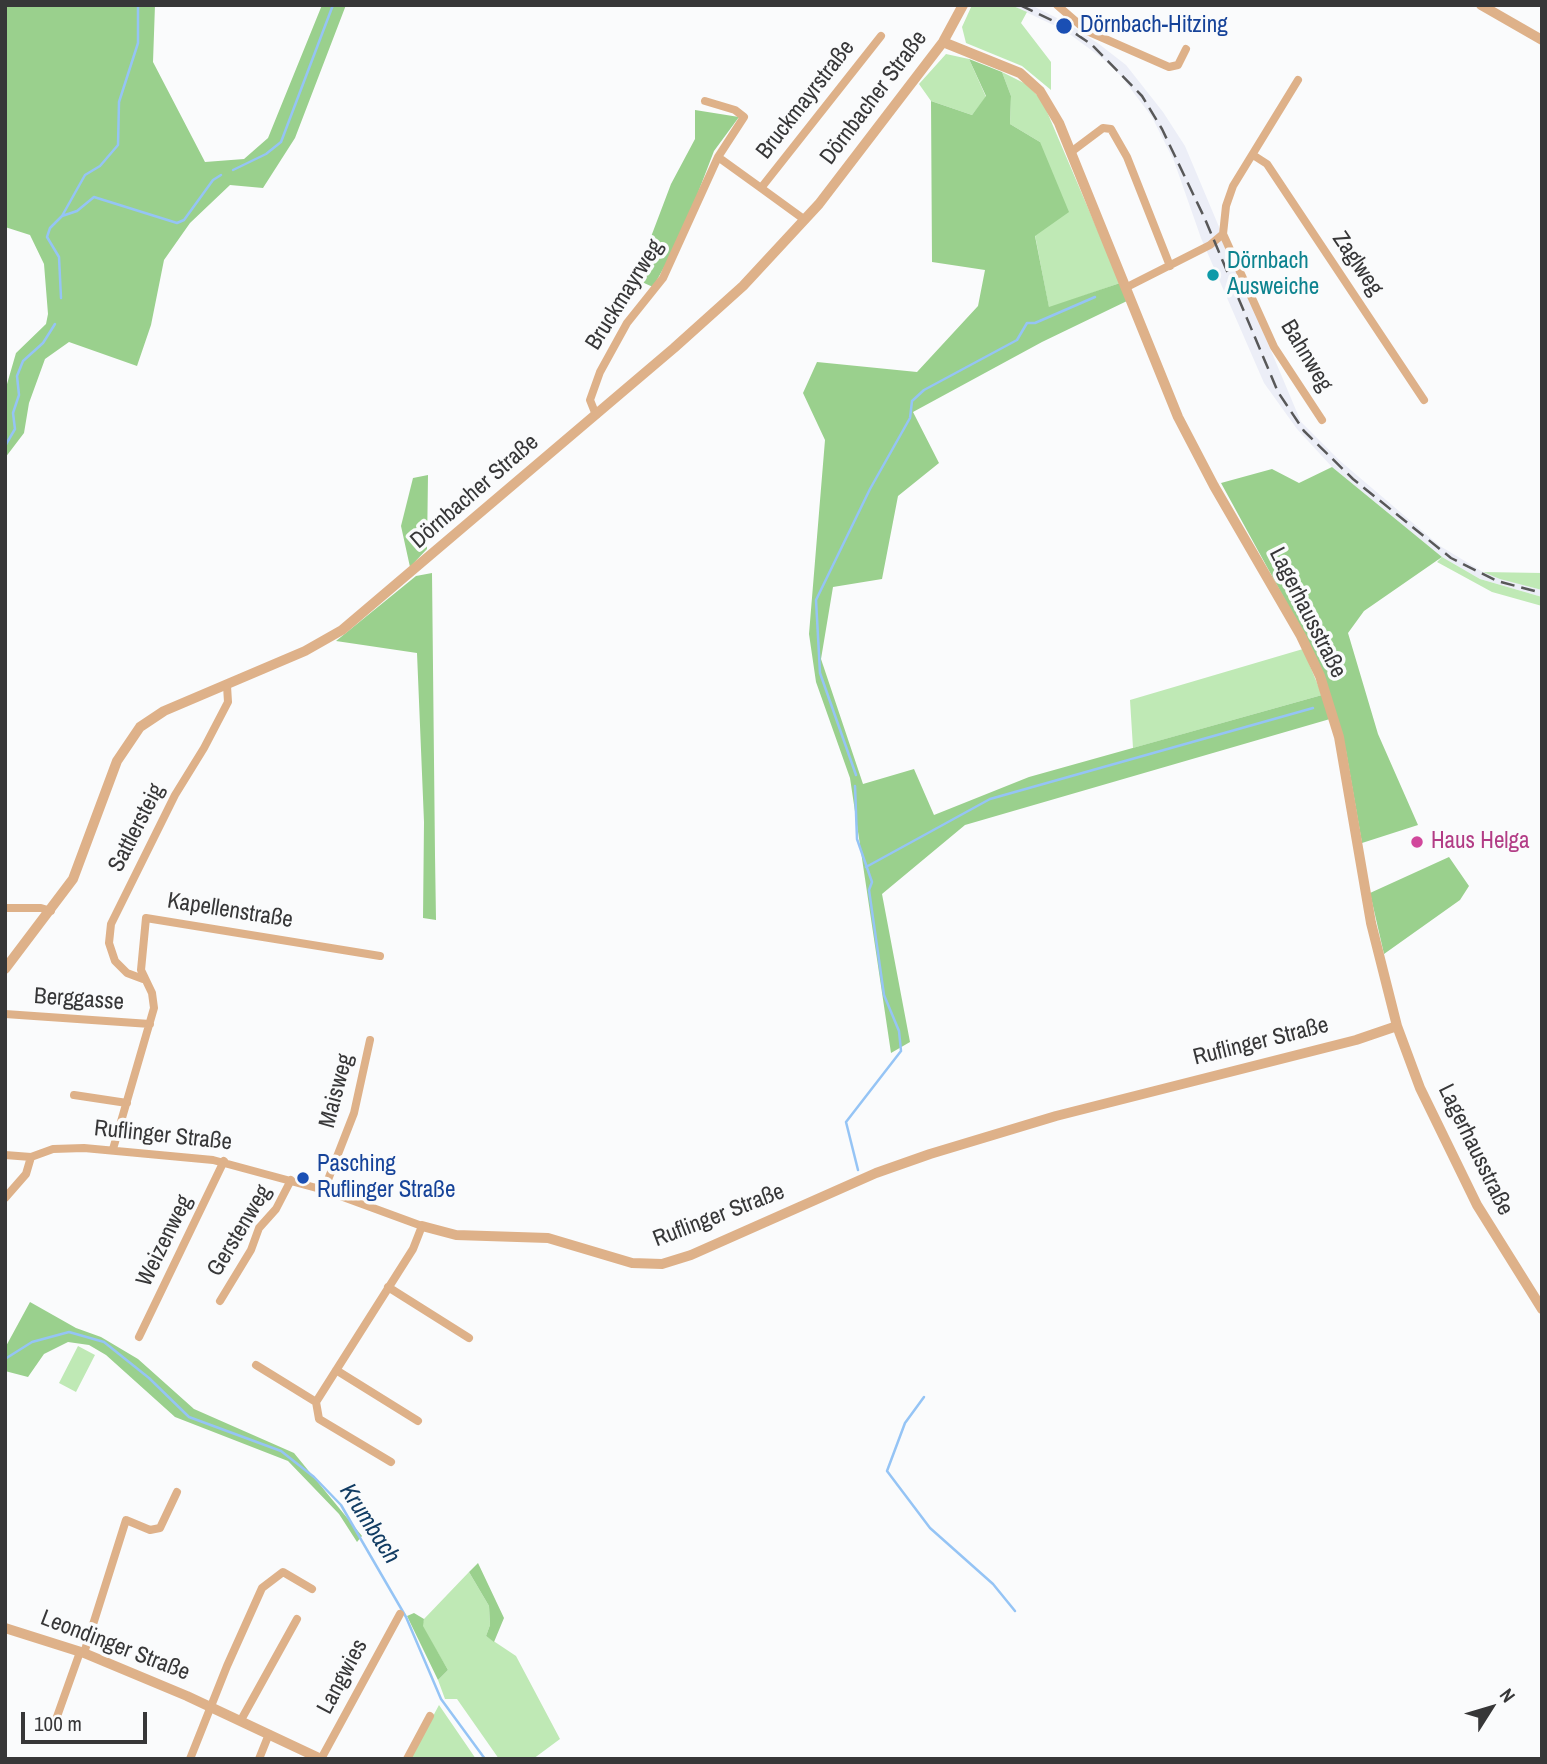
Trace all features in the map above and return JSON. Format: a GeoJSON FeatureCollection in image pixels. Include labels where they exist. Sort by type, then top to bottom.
{"type":"FeatureCollection","features":[{"type":"Feature","properties":{"kind":"street","name":"Dörnbacher Straße"},"geometry":{"type":"LineString","coordinates":[[5,969],[73,879],[110,776],[132,735],[164,711],[316,646],[357,620],[715,312],[805,220],[943,42],[962,5]]}},
{"type":"Feature","properties":{"kind":"street"},"geometry":{"type":"LineString","coordinates":[[1057,5],[1087,31],[1169,67],[1178,65],[1186,49]]}},
{"type":"Feature","properties":{"kind":"street"},"geometry":{"type":"LineString","coordinates":[[1481,5],[1542,40]]}},
{"type":"Feature","properties":{"kind":"street","name":"Bruckmayrstraße"},"geometry":{"type":"LineString","coordinates":[[761,188],[881,36]]}},
{"type":"Feature","properties":{"kind":"street","name":"Lagerhausstraße"},"geometry":{"type":"LineString","coordinates":[[943,42],[1011,68],[1034,85],[1052,109],[1186,435],[1320,676],[1339,737],[1371,923],[1397,1026],[1420,1088],[1477,1205],[1542,1309]]}},
{"type":"Feature","properties":{"kind":"street"},"geometry":{"type":"LineString","coordinates":[[1127,287],[1210,245],[1223,234],[1228,196],[1298,80]]}},
{"type":"Feature","properties":{"kind":"street","name":"Bruckmayrstraße"},"geometry":{"type":"LineString","coordinates":[[705,101],[735,110],[744,117],[718,157],[805,220]]}},
{"type":"Feature","properties":{"kind":"street"},"geometry":{"type":"LineString","coordinates":[[1071,152],[1103,128],[1111,129],[1127,157],[1170,266]]}},
{"type":"Feature","properties":{"kind":"street","name":"Zaglweg"},"geometry":{"type":"LineString","coordinates":[[1253,155],[1267,164],[1424,400]]}},
{"type":"Feature","properties":{"kind":"street","name":"Bruckmayrweg"},"geometry":{"type":"LineString","coordinates":[[596,415],[590,400],[600,372],[627,323],[663,278],[718,157]]}},
{"type":"Feature","properties":{"kind":"street","name":"Bahnweg"},"geometry":{"type":"LineString","coordinates":[[1223,234],[1274,347],[1322,420]]}},
{"type":"Feature","properties":{"kind":"street","name":"Sattlersteig"},"geometry":{"type":"LineString","coordinates":[[143,979],[127,973],[115,961],[109,943],[111,924],[175,795],[228,702],[227,686]]}},
{"type":"Feature","properties":{"kind":"street"},"geometry":{"type":"LineString","coordinates":[[5,908],[41,908],[51,911]]}},
{"type":"Feature","properties":{"kind":"street","name":"Kapellenstraße"},"geometry":{"type":"LineString","coordinates":[[113,1149],[150,1024],[153,997],[143,979],[141,962],[146,918],[380,956]]}},
{"type":"Feature","properties":{"kind":"street","name":"Berggasse"},"geometry":{"type":"LineString","coordinates":[[5,1014],[150,1024]]}},
{"type":"Feature","properties":{"kind":"street","name":"Ruflinger Straße"},"geometry":{"type":"LineString","coordinates":[[5,1155],[31,1157],[60,1149],[113,1149],[224,1161],[324,1190],[422,1226],[456,1235],[548,1238],[632,1263],[662,1264],[921,1157],[1056,1116],[1356,1040],[1397,1026]]}},
{"type":"Feature","properties":{"kind":"street","name":"Maisweg"},"geometry":{"type":"LineString","coordinates":[[324,1190],[354,1113],[370,1040]]}},
{"type":"Feature","properties":{"kind":"street"},"geometry":{"type":"LineString","coordinates":[[75,1096],[127,1103]]}},
{"type":"Feature","properties":{"kind":"street"},"geometry":{"type":"LineString","coordinates":[[5,1198],[26,1174],[31,1157]]}},
{"type":"Feature","properties":{"kind":"street","name":"Weizenweg"},"geometry":{"type":"LineString","coordinates":[[139,1338],[224,1161]]}},
{"type":"Feature","properties":{"kind":"street","name":"Gerstenweg"},"geometry":{"type":"LineString","coordinates":[[220,1301],[251,1250],[259,1228],[276,1209],[291,1180]]}},
{"type":"Feature","properties":{"kind":"street"},"geometry":{"type":"LineString","coordinates":[[391,1462],[319,1419],[316,1402],[413,1249],[422,1226]]}},
{"type":"Feature","properties":{"kind":"street"},"geometry":{"type":"LineString","coordinates":[[388,1287],[469,1338]]}},
{"type":"Feature","properties":{"kind":"street"},"geometry":{"type":"LineString","coordinates":[[256,1365],[316,1402]]}},
{"type":"Feature","properties":{"kind":"street"},"geometry":{"type":"LineString","coordinates":[[336,1370],[418,1421]]}},
{"type":"Feature","properties":{"kind":"street"},"geometry":{"type":"LineString","coordinates":[[54,1725],[82,1652],[126,1520],[150,1530],[160,1528],[177,1492]]}},
{"type":"Feature","properties":{"kind":"street"},"geometry":{"type":"LineString","coordinates":[[210,1706],[266,1583],[283,1572],[312,1589]]}},
{"type":"Feature","properties":{"kind":"street","name":"Langwies"},"geometry":{"type":"LineString","coordinates":[[321,1759],[400,1614]]}},
{"type":"Feature","properties":{"kind":"street"},"geometry":{"type":"LineString","coordinates":[[241,1720],[297,1619]]}},
{"type":"Feature","properties":{"kind":"street","name":"Leondinger Straße"},"geometry":{"type":"LineString","coordinates":[[5,1629],[82,1652],[210,1706],[321,1759]]}},
{"type":"Feature","properties":{"kind":"street","name":"Leondinger Straße"},"geometry":{"type":"LineString","coordinates":[[190,1759],[210,1706]]}},
{"type":"Feature","properties":{"kind":"street"},"geometry":{"type":"LineString","coordinates":[[407,1759],[430,1716]]}},
{"type":"Feature","properties":{"kind":"street"},"geometry":{"type":"LineString","coordinates":[[259,1759],[270,1734]]}},
{"type":"Feature","properties":{"kind":"shaded area"},"geometry":{"type":"Polygon","coordinates":[[[1011,5],[1031,5],[1069,24],[1099,44],[1126,65],[1163,112],[1185,146],[1301,422],[1339,460],[1440,546],[1483,572],[1542,590],[1542,597],[1480,579],[1442,557],[1332,467],[1297,429],[1264,383],[1201,238],[1174,161],[1152,117],[1121,76],[1102,58],[1064,30],[1011,5]]]}},
{"type":"Feature","properties":{"kind":"green space"},"geometry":{"type":"Polygon","coordinates":[[[5,5],[155,5],[153,62],[205,162],[244,159],[268,138],[322,5],[346,5],[295,138],[263,188],[230,185],[190,223],[164,260],[151,325],[137,366],[69,342],[45,359],[29,403],[24,433],[5,458],[5,391],[16,353],[46,324],[48,314],[44,264],[30,235],[5,227],[5,5]]]}},
{"type":"Feature","properties":{"kind":"green space"},"geometry":{"type":"Polygon","coordinates":[[[972,5],[1011,5],[1027,12],[1021,23],[1051,62],[1051,90],[1022,66],[966,43],[962,27],[972,5]]]}},
{"type":"Feature","properties":{"kind":"green space"},"geometry":{"type":"Polygon","coordinates":[[[946,54],[969,59],[986,97],[972,115],[931,101],[919,84],[946,54]]]}},
{"type":"Feature","properties":{"kind":"green space"},"geometry":{"type":"Polygon","coordinates":[[[969,59],[1002,72],[1011,96],[1010,124],[1040,142],[1069,212],[1035,236],[1049,307],[1120,283],[1127,301],[1042,342],[913,412],[939,463],[898,496],[882,579],[833,587],[821,659],[863,784],[914,769],[934,815],[1029,777],[1322,695],[1330,719],[965,825],[882,894],[910,1042],[891,1053],[850,778],[816,682],[809,634],[825,440],[803,393],[817,362],[917,372],[978,306],[985,270],[932,262],[931,101],[972,115],[986,96],[969,59]]]}},
{"type":"Feature","properties":{"kind":"green space"},"geometry":{"type":"Polygon","coordinates":[[[1002,72],[1026,84],[1042,100],[1120,283],[1049,308],[1035,235],[1040,142],[1010,124],[1011,96],[1002,72]]]}},
{"type":"Feature","properties":{"kind":"green space"},"geometry":{"type":"Polygon","coordinates":[[[695,110],[739,117],[714,151],[681,237],[653,287],[635,279],[671,184],[695,139],[695,110]]]}},
{"type":"Feature","properties":{"kind":"green space"},"geometry":{"type":"Polygon","coordinates":[[[1332,467],[1442,557],[1364,611],[1348,633],[1378,734],[1418,825],[1362,843],[1346,751],[1307,640],[1221,483],[1272,469],[1299,483],[1332,467]]]}},
{"type":"Feature","properties":{"kind":"green space"},"geometry":{"type":"Polygon","coordinates":[[[428,475],[427,549],[410,567],[401,526],[413,478],[428,475]]]}},
{"type":"Feature","properties":{"kind":"green space"},"geometry":{"type":"Polygon","coordinates":[[[1442,557],[1480,579],[1542,597],[1542,606],[1492,592],[1437,562],[1442,557]]]}},
{"type":"Feature","properties":{"kind":"green space"},"geometry":{"type":"Polygon","coordinates":[[[1483,572],[1542,573],[1542,590],[1500,579],[1483,572]]]}},
{"type":"Feature","properties":{"kind":"green space"},"geometry":{"type":"Polygon","coordinates":[[[432,573],[436,920],[423,918],[424,822],[417,653],[336,641],[416,576],[432,573]]]}},
{"type":"Feature","properties":{"kind":"green space"},"geometry":{"type":"Polygon","coordinates":[[[1303,649],[1322,695],[1133,748],[1130,700],[1303,649]]]}},
{"type":"Feature","properties":{"kind":"green space"},"geometry":{"type":"Polygon","coordinates":[[[1449,857],[1469,886],[1460,900],[1384,954],[1370,893],[1449,857]]]}},
{"type":"Feature","properties":{"kind":"green space"},"geometry":{"type":"Polygon","coordinates":[[[30,1302],[76,1328],[101,1337],[138,1359],[194,1409],[294,1453],[362,1536],[357,1542],[339,1514],[288,1461],[175,1417],[106,1355],[89,1345],[68,1342],[44,1354],[28,1377],[5,1371],[5,1348],[30,1302]]]}},
{"type":"Feature","properties":{"kind":"green space"},"geometry":{"type":"Polygon","coordinates":[[[78,1346],[95,1355],[76,1392],[59,1383],[78,1346]]]}},
{"type":"Feature","properties":{"kind":"green space"},"geometry":{"type":"Polygon","coordinates":[[[478,1563],[504,1618],[494,1642],[486,1636],[490,1625],[489,1606],[469,1572],[478,1563]]]}},
{"type":"Feature","properties":{"kind":"green space"},"geometry":{"type":"Polygon","coordinates":[[[469,1572],[489,1606],[490,1625],[486,1636],[516,1656],[560,1739],[533,1759],[499,1759],[457,1699],[445,1699],[438,1680],[448,1670],[422,1626],[424,1619],[469,1572]]]}},
{"type":"Feature","properties":{"kind":"green space"},"geometry":{"type":"Polygon","coordinates":[[[414,1613],[424,1619],[423,1626],[448,1670],[438,1680],[407,1616],[414,1613]]]}},
{"type":"Feature","properties":{"kind":"green space"},"geometry":{"type":"Polygon","coordinates":[[[439,1705],[476,1759],[410,1759],[439,1705]]]}},
{"type":"Feature","properties":{"kind":"waterway"},"geometry":{"type":"LineString","coordinates":[[61,298],[59,257],[47,237],[50,228],[62,216],[85,175],[100,166],[118,145],[119,102],[138,43],[138,5]]}},
{"type":"Feature","properties":{"kind":"waterway"},"geometry":{"type":"LineString","coordinates":[[233,170],[266,154],[281,142],[333,5]]}},
{"type":"Feature","properties":{"kind":"waterway"},"geometry":{"type":"LineString","coordinates":[[62,216],[77,211],[94,197],[177,223],[184,220],[213,180],[221,175]]}},
{"type":"Feature","properties":{"kind":"waterway"},"geometry":{"type":"LineString","coordinates":[[856,775],[820,673],[816,600],[870,489],[910,418],[912,401],[924,390],[1017,340],[1027,323],[1035,323],[1095,297]]}},
{"type":"Feature","properties":{"kind":"waterway"},"geometry":{"type":"LineString","coordinates":[[5,446],[15,429],[13,413],[19,395],[17,376],[23,361],[43,343],[55,324]]}},
{"type":"Feature","properties":{"kind":"waterway"},"geometry":{"type":"LineString","coordinates":[[866,867],[990,799],[1313,708]]}},
{"type":"Feature","properties":{"kind":"waterway"},"geometry":{"type":"LineString","coordinates":[[855,786],[857,839],[872,882],[869,890],[884,995],[899,1031],[901,1051],[846,1122],[858,1170]]}},
{"type":"Feature","properties":{"kind":"waterway","name":"Krumbach"},"geometry":{"type":"LineString","coordinates":[[5,1359],[32,1342],[69,1332],[104,1342],[149,1378],[189,1417],[281,1451],[314,1477],[341,1505],[406,1617],[441,1699],[485,1759]]}},
{"type":"Feature","properties":{"kind":"waterway"},"geometry":{"type":"LineString","coordinates":[[924,1397],[905,1423],[887,1471],[930,1528],[993,1584],[1015,1611]]}},
{"type":"Feature","properties":{"kind":"railway"},"geometry":{"type":"LineString","coordinates":[[1020,5],[1064,26],[1091,44],[1142,96],[1162,129],[1205,219],[1278,392],[1304,431],[1353,479],[1451,558],[1497,581],[1542,593]]}},
{"type":"Feature","properties":{"kind":"place","name":"Dörnbach-Hitzing"},"geometry":{"type":"Point","coordinates":[1064,26]}},
{"type":"Feature","properties":{"kind":"place","name":"Dörnbach Ausweiche"},"geometry":{"type":"Point","coordinates":[1213,275]}},
{"type":"Feature","properties":{"kind":"place","name":"Haus Helga"},"geometry":{"type":"Point","coordinates":[1417,842]}},
{"type":"Feature","properties":{"kind":"place","name":"Pasching Ruflinger Straße"},"geometry":{"type":"Point","coordinates":[303,1178]}}]}
